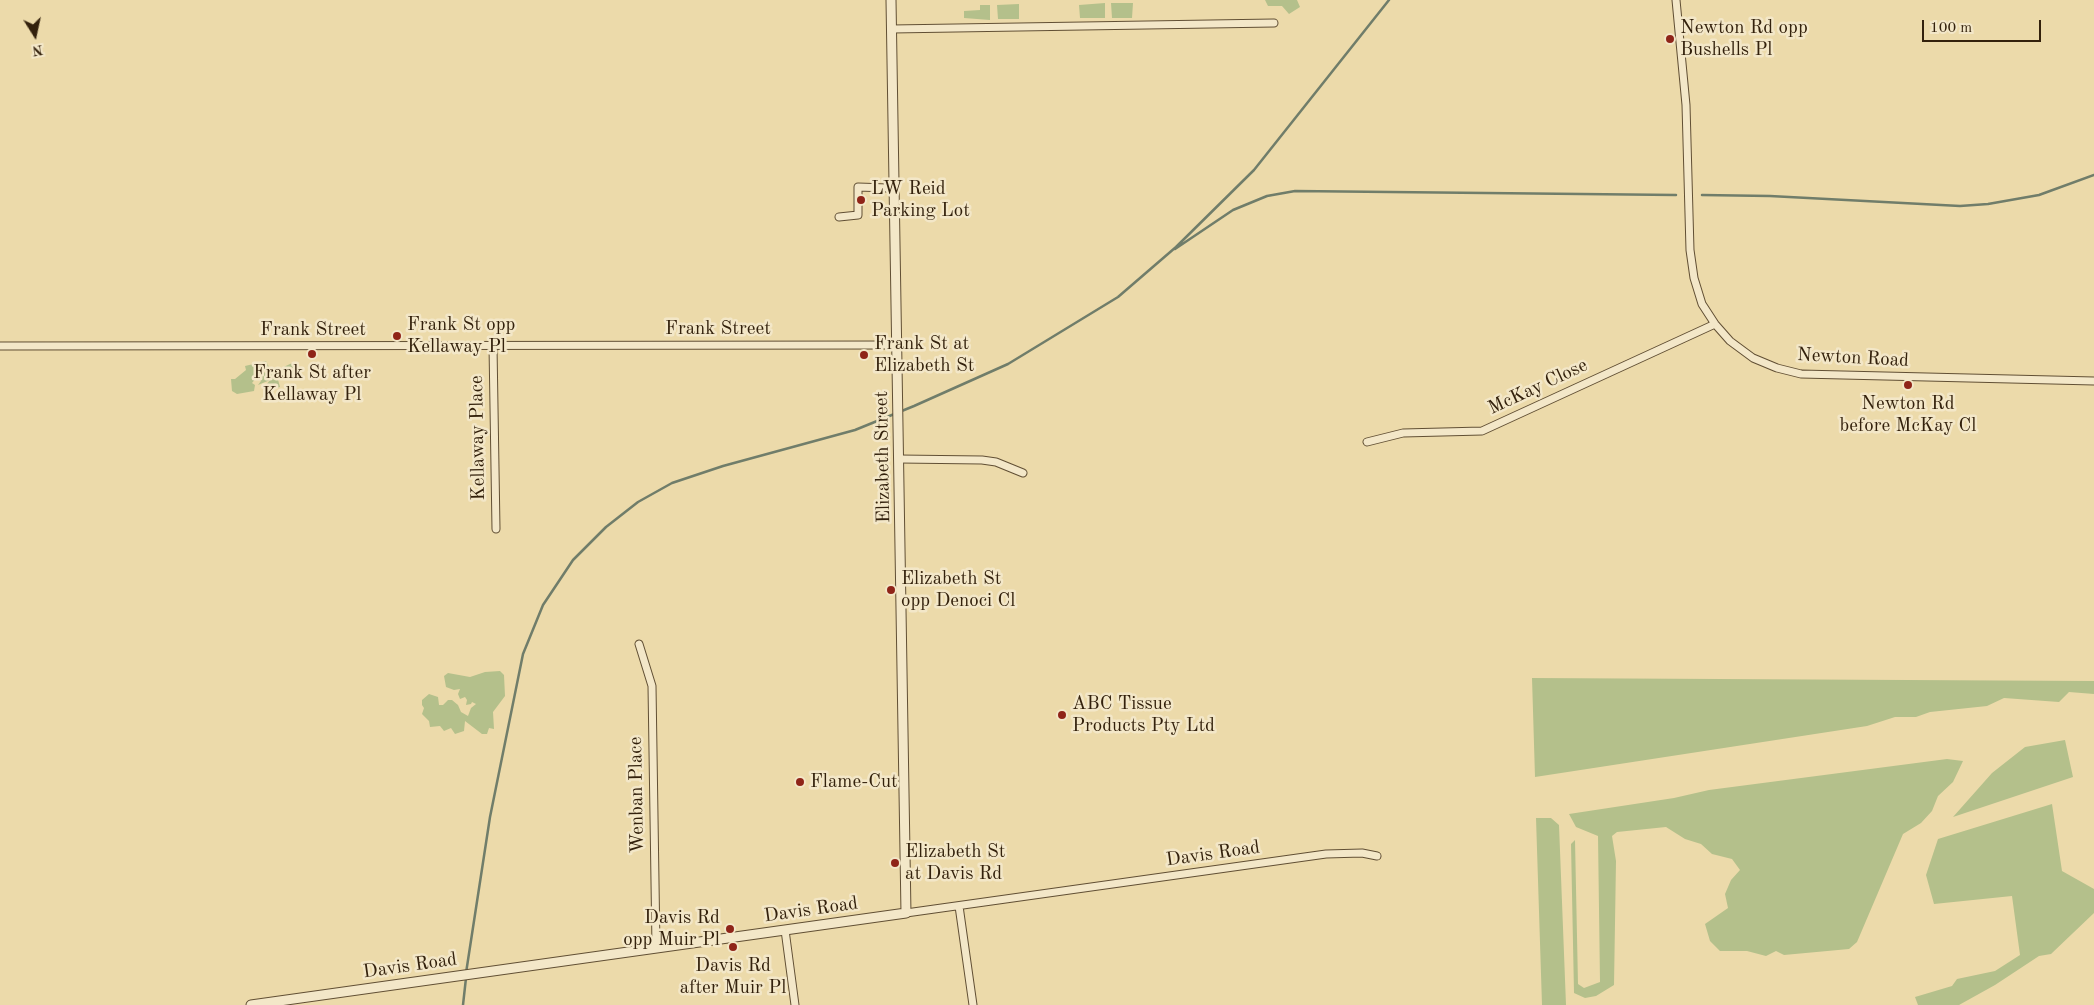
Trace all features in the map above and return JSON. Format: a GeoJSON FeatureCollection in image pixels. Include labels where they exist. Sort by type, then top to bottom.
{"type":"FeatureCollection","features":[{"type":"Feature","properties":{"kind":"street","name":"Elizabeth Street"},"geometry":{"type":"LineString","coordinates":[[892,0],[906,913]]}},
{"type":"Feature","properties":{"kind":"street","name":"Newton Road"},"geometry":{"type":"LineString","coordinates":[[1676,0],[1686,106],[1692,269],[1702,304],[1715,324],[1730,341],[1753,358],[1777,368],[1801,374],[2094,381]]}},
{"type":"Feature","properties":{"kind":"street"},"geometry":{"type":"LineString","coordinates":[[892,29],[1274,23]]}},
{"type":"Feature","properties":{"kind":"street"},"geometry":{"type":"LineString","coordinates":[[839,217],[858,215],[858,187],[888,188],[895,192]]}},
{"type":"Feature","properties":{"kind":"street","name":"McKay Close"},"geometry":{"type":"LineString","coordinates":[[1367,442],[1403,433],[1482,431],[1715,324]]}},
{"type":"Feature","properties":{"kind":"street","name":"Frank Street"},"geometry":{"type":"LineString","coordinates":[[0,346],[897,345]]}},
{"type":"Feature","properties":{"kind":"street","name":"Kellaway Place"},"geometry":{"type":"LineString","coordinates":[[493,346],[496,529]]}},
{"type":"Feature","properties":{"kind":"street"},"geometry":{"type":"LineString","coordinates":[[899,459],[982,460],[996,462],[1023,473]]}},
{"type":"Feature","properties":{"kind":"street","name":"Wenban Place"},"geometry":{"type":"LineString","coordinates":[[640,644],[652,686],[656,947]]}},
{"type":"Feature","properties":{"kind":"street","name":"Davis Road"},"geometry":{"type":"LineString","coordinates":[[251,1005],[1326,854],[1362,853],[1376,856]]}},
{"type":"Feature","properties":{"kind":"street"},"geometry":{"type":"LineString","coordinates":[[959,906],[974,1005]]}},
{"type":"Feature","properties":{"kind":"street"},"geometry":{"type":"LineString","coordinates":[[785,930],[795,1005]]}},
{"type":"Feature","properties":{"kind":"green space"},"geometry":{"type":"Polygon","coordinates":[[[1265,0],[1297,0],[1300,7],[1289,14],[1282,6],[1268,6],[1265,0]]]}},
{"type":"Feature","properties":{"kind":"green space"},"geometry":{"type":"Polygon","coordinates":[[[1105,3],[1105,18],[1080,18],[1079,5],[1105,3]]]}},
{"type":"Feature","properties":{"kind":"green space"},"geometry":{"type":"Polygon","coordinates":[[[1111,3],[1133,3],[1132,18],[1112,18],[1111,3]]]}},
{"type":"Feature","properties":{"kind":"green space"},"geometry":{"type":"Polygon","coordinates":[[[1019,4],[1019,19],[998,19],[997,5],[1019,4]]]}},
{"type":"Feature","properties":{"kind":"green space"},"geometry":{"type":"Polygon","coordinates":[[[980,5],[990,5],[990,20],[964,18],[964,11],[980,10],[980,5]]]}},
{"type":"Feature","properties":{"kind":"green space"},"geometry":{"type":"Polygon","coordinates":[[[266,361],[269,367],[263,372],[269,374],[295,362],[297,365],[294,371],[290,370],[285,376],[277,376],[280,387],[275,388],[274,386],[273,390],[269,390],[266,385],[270,380],[258,385],[261,381],[258,376],[252,383],[255,385],[254,391],[237,394],[232,391],[231,379],[235,379],[246,370],[245,366],[266,361]]]}},
{"type":"Feature","properties":{"kind":"green space"},"geometry":{"type":"Polygon","coordinates":[[[500,671],[504,675],[505,696],[493,712],[494,729],[489,728],[487,734],[482,734],[465,721],[464,731],[455,734],[451,728],[444,731],[440,726],[430,727],[429,721],[422,714],[424,708],[422,700],[429,694],[438,697],[439,705],[452,700],[458,705],[461,712],[468,716],[471,708],[476,704],[472,702],[466,705],[467,700],[465,697],[460,699],[458,694],[460,689],[454,690],[446,687],[444,676],[448,673],[470,677],[485,672],[500,671]]]}},
{"type":"Feature","properties":{"kind":"green space"},"geometry":{"type":"Polygon","coordinates":[[[1532,678],[2094,681],[2094,694],[2069,692],[2059,702],[2004,698],[1987,706],[1930,712],[1916,717],[1895,717],[1867,726],[1535,777],[1532,678]]]}},
{"type":"Feature","properties":{"kind":"green space"},"geometry":{"type":"Polygon","coordinates":[[[2065,740],[2073,777],[1953,817],[1992,773],[2025,747],[2065,740]]]}},
{"type":"Feature","properties":{"kind":"green space"},"geometry":{"type":"Polygon","coordinates":[[[1947,759],[1963,761],[1953,782],[1938,796],[1932,811],[1921,823],[1903,834],[1857,942],[1849,949],[1784,955],[1776,951],[1766,956],[1747,951],[1720,951],[1710,941],[1705,924],[1728,908],[1725,894],[1731,880],[1740,870],[1732,859],[1712,854],[1701,844],[1685,839],[1666,827],[1617,832],[1612,836],[1616,861],[1614,985],[1596,996],[1585,998],[1574,993],[1571,844],[1575,840],[1578,984],[1584,988],[1600,982],[1598,836],[1576,827],[1569,814],[1674,798],[1709,790],[1947,759]]]}},
{"type":"Feature","properties":{"kind":"green space"},"geometry":{"type":"Polygon","coordinates":[[[2052,804],[2062,871],[2094,889],[2094,913],[2051,954],[2039,956],[1995,985],[1959,1005],[1918,1005],[1915,997],[1952,986],[1957,979],[1995,971],[2020,955],[2012,896],[1934,904],[1926,875],[1938,839],[2052,804]]]}},
{"type":"Feature","properties":{"kind":"green space"},"geometry":{"type":"Polygon","coordinates":[[[1536,818],[1551,818],[1559,825],[1566,1005],[1542,1005],[1536,818]]]}},
{"type":"Feature","properties":{"kind":"waterway"},"geometry":{"type":"LineString","coordinates":[[466,973],[490,817],[523,654],[543,605],[573,560],[606,527],[638,502],[672,483],[723,466],[855,430],[914,406],[1008,364],[1118,297],[1176,247],[1254,170],[1389,0]]}},
{"type":"Feature","properties":{"kind":"waterway"},"geometry":{"type":"LineString","coordinates":[[1702,195],[1770,196],[1960,206],[1988,204],[2039,195],[2094,175]]}},
{"type":"Feature","properties":{"kind":"waterway"},"geometry":{"type":"LineString","coordinates":[[1175,249],[1233,210],[1267,196],[1295,191],[1676,195]]}},
{"type":"Feature","properties":{"kind":"waterway"},"geometry":{"type":"LineString","coordinates":[[463,1005],[466,978]]}},
{"type":"Feature","properties":{"kind":"place","name":"Newton Rd opp Bushells Pl"},"geometry":{"type":"Point","coordinates":[1670,39]}},
{"type":"Feature","properties":{"kind":"place","name":"LW Reid Parking Lot"},"geometry":{"type":"Point","coordinates":[861,200]}},
{"type":"Feature","properties":{"kind":"place","name":"Frank St opp Kellaway Pl"},"geometry":{"type":"Point","coordinates":[397,336]}},
{"type":"Feature","properties":{"kind":"place","name":"Frank St after Kellaway Pl"},"geometry":{"type":"Point","coordinates":[312,354]}},
{"type":"Feature","properties":{"kind":"place","name":"Frank St at Elizabeth St"},"geometry":{"type":"Point","coordinates":[864,355]}},
{"type":"Feature","properties":{"kind":"place","name":"Newton Rd before McKay Cl"},"geometry":{"type":"Point","coordinates":[1908,385]}},
{"type":"Feature","properties":{"kind":"place","name":"Elizabeth St opp Denoci Cl"},"geometry":{"type":"Point","coordinates":[891,590]}},
{"type":"Feature","properties":{"kind":"place","name":"ABC Tissue Products Pty Ltd"},"geometry":{"type":"Point","coordinates":[1062,715]}},
{"type":"Feature","properties":{"kind":"place","name":"Flame-Cut"},"geometry":{"type":"Point","coordinates":[800,782]}},
{"type":"Feature","properties":{"kind":"place","name":"Elizabeth St at Davis Rd"},"geometry":{"type":"Point","coordinates":[895,863]}},
{"type":"Feature","properties":{"kind":"place","name":"Davis Rd opp Muir Pl"},"geometry":{"type":"Point","coordinates":[730,929]}},
{"type":"Feature","properties":{"kind":"place","name":"Davis Rd after Muir Pl"},"geometry":{"type":"Point","coordinates":[733,947]}}]}
